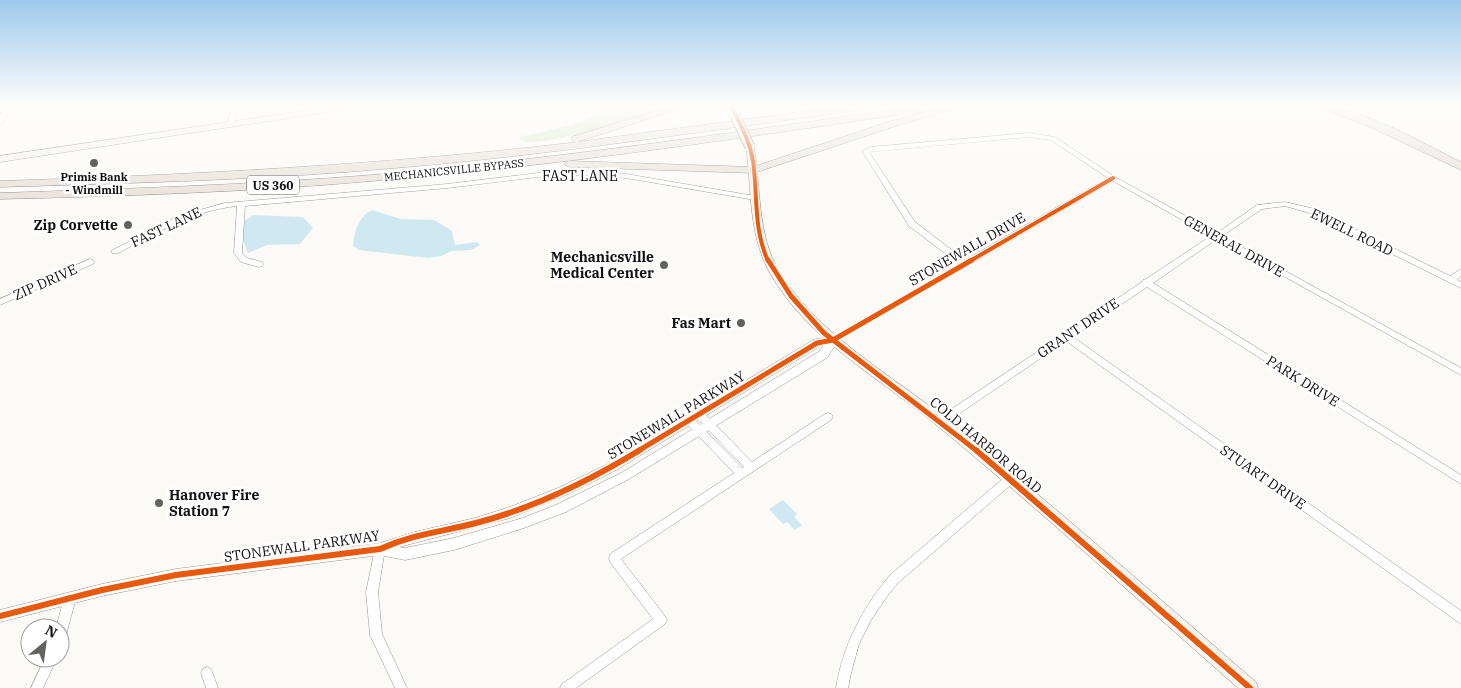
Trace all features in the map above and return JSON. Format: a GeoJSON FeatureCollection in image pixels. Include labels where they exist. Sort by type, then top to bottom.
{"type":"FeatureCollection","features":[{"type":"Feature","properties":{"kind":"highway"},"geometry":{"type":"LineString","coordinates":[[447,160],[558,143],[571,139]]}},
{"type":"Feature","properties":{"kind":"highway","name":"MECHANICSVILLE BYPASS"},"geometry":{"type":"LineString","coordinates":[[0,184],[264,174],[447,160],[622,139]]}},
{"type":"Feature","properties":{"kind":"highway","name":"MECHANICSVILLE BYPASS"},"geometry":{"type":"LineString","coordinates":[[0,196],[227,188],[424,173],[532,162],[699,139]]}},
{"type":"Feature","properties":{"kind":"highway"},"geometry":{"type":"LineString","coordinates":[[424,173],[575,164],[754,170],[847,139]]}},
{"type":"Feature","properties":{"kind":"highway"},"geometry":{"type":"LineString","coordinates":[[1404,139],[1461,166]]}},
{"type":"Feature","properties":{"kind":"main road"},"geometry":{"type":"LineString","coordinates":[[0,159],[135,139]]}},
{"type":"Feature","properties":{"kind":"main road","name":"COLD HARBOR ROAD"},"geometry":{"type":"LineString","coordinates":[[746,139],[750,147],[754,170],[759,236],[772,266],[800,308],[834,340],[941,421],[1010,479],[1250,688]]}},
{"type":"Feature","properties":{"kind":"main road"},"geometry":{"type":"LineString","coordinates":[[0,167],[42,153]]}},
{"type":"Feature","properties":{"kind":"street","name":"GENERAL DRIVE"},"geometry":{"type":"LineString","coordinates":[[964,264],[912,224],[865,153],[868,150],[983,139]]}},
{"type":"Feature","properties":{"kind":"street","name":"GENERAL DRIVE"},"geometry":{"type":"LineString","coordinates":[[1055,139],[1113,178],[1461,372]]}},
{"type":"Feature","properties":{"kind":"street","name":"FAST LANE"},"geometry":{"type":"LineString","coordinates":[[115,251],[192,213],[214,207],[564,174],[626,176],[755,198]]}},
{"type":"Feature","properties":{"kind":"street","name":"STONEWALL DRIVE"},"geometry":{"type":"LineString","coordinates":[[834,340],[1113,178]]}},
{"type":"Feature","properties":{"kind":"street"},"geometry":{"type":"LineString","coordinates":[[241,203],[238,254],[244,260],[259,264]]}},
{"type":"Feature","properties":{"kind":"street","name":"EWELL ROAD"},"geometry":{"type":"LineString","coordinates":[[1216,236],[1260,207],[1278,204],[1294,206],[1336,222],[1461,285]]}},
{"type":"Feature","properties":{"kind":"street","name":"GRANT DRIVE"},"geometry":{"type":"LineString","coordinates":[[941,421],[1216,236]]}},
{"type":"Feature","properties":{"kind":"street","name":"ZIP DRIVE"},"geometry":{"type":"LineString","coordinates":[[0,302],[90,262]]}},
{"type":"Feature","properties":{"kind":"street"},"geometry":{"type":"LineString","coordinates":[[1451,280],[1461,272]]}},
{"type":"Feature","properties":{"kind":"street","name":"PARK DRIVE"},"geometry":{"type":"LineString","coordinates":[[1146,282],[1460,477]]}},
{"type":"Feature","properties":{"kind":"street","name":"STUART DRIVE"},"geometry":{"type":"LineString","coordinates":[[1065,336],[1461,618]]}},
{"type":"Feature","properties":{"kind":"street","name":"STONEWALL PARKWAY"},"geometry":{"type":"LineString","coordinates":[[0,616],[70,598],[214,569],[380,549],[404,538],[476,523],[544,500],[612,467],[817,343],[834,340]]}},
{"type":"Feature","properties":{"kind":"street","name":"STONEWALL PARKWAY"},"geometry":{"type":"LineString","coordinates":[[380,549],[405,554],[454,544],[524,523],[591,494],[824,354],[834,340]]}},
{"type":"Feature","properties":{"kind":"street"},"geometry":{"type":"LineString","coordinates":[[694,417],[752,467]]}},
{"type":"Feature","properties":{"kind":"street"},"geometry":{"type":"LineString","coordinates":[[566,688],[661,620],[614,558],[828,417]]}},
{"type":"Feature","properties":{"kind":"street"},"geometry":{"type":"LineString","coordinates":[[704,427],[741,474]]}},
{"type":"Feature","properties":{"kind":"street"},"geometry":{"type":"LineString","coordinates":[[842,688],[849,657],[857,634],[880,595],[894,579],[1010,479]]}},
{"type":"Feature","properties":{"kind":"street"},"geometry":{"type":"LineString","coordinates":[[380,549],[372,592],[376,634],[402,688]]}},
{"type":"Feature","properties":{"kind":"street"},"geometry":{"type":"LineString","coordinates":[[65,618],[70,598]]}},
{"type":"Feature","properties":{"kind":"street"},"geometry":{"type":"LineString","coordinates":[[37,688],[46,668]]}},
{"type":"Feature","properties":{"kind":"street"},"geometry":{"type":"LineString","coordinates":[[207,674],[212,688]]}},
{"type":"Feature","properties":{"kind":"green space"},"geometry":{"type":"Polygon","coordinates":[[[521,139],[552,139],[531,142],[521,139]]]}},
{"type":"Feature","properties":{"kind":"water"},"geometry":{"type":"Polygon","coordinates":[[[372,210],[401,219],[434,220],[452,231],[455,245],[477,242],[480,245],[471,250],[452,251],[441,256],[428,258],[359,250],[353,246],[356,230],[364,216],[372,210]]]}},
{"type":"Feature","properties":{"kind":"water"},"geometry":{"type":"Polygon","coordinates":[[[253,215],[303,217],[313,228],[300,244],[267,245],[248,253],[243,240],[243,222],[253,215]]]}},
{"type":"Feature","properties":{"kind":"water"},"geometry":{"type":"Polygon","coordinates":[[[783,500],[797,514],[794,517],[802,525],[795,530],[787,522],[783,524],[769,509],[783,500]]]}},
{"type":"Feature","properties":{"kind":"cycle path"},"geometry":{"type":"LineString","coordinates":[[747,139],[752,154],[756,220],[761,244],[776,275],[806,315],[843,349],[924,408],[982,455],[1250,688]]}},
{"type":"Feature","properties":{"kind":"cycle path"},"geometry":{"type":"LineString","coordinates":[[0,616],[102,590],[176,575],[380,549],[404,538],[476,523],[513,511],[580,484],[612,467],[817,343],[833,340],[1113,178]]}},
{"type":"Feature","properties":{"kind":"place","name":"Primis Bank - Windmill"},"geometry":{"type":"Point","coordinates":[94,163]}},
{"type":"Feature","properties":{"kind":"place","name":"Zip Corvette"},"geometry":{"type":"Point","coordinates":[128,225]}},
{"type":"Feature","properties":{"kind":"place","name":"Mechanicsville Medical Center"},"geometry":{"type":"Point","coordinates":[664,265]}},
{"type":"Feature","properties":{"kind":"place","name":"Fas Mart"},"geometry":{"type":"Point","coordinates":[741,323]}},
{"type":"Feature","properties":{"kind":"place","name":"Hanover Fire Station 7"},"geometry":{"type":"Point","coordinates":[159,503]}}]}
